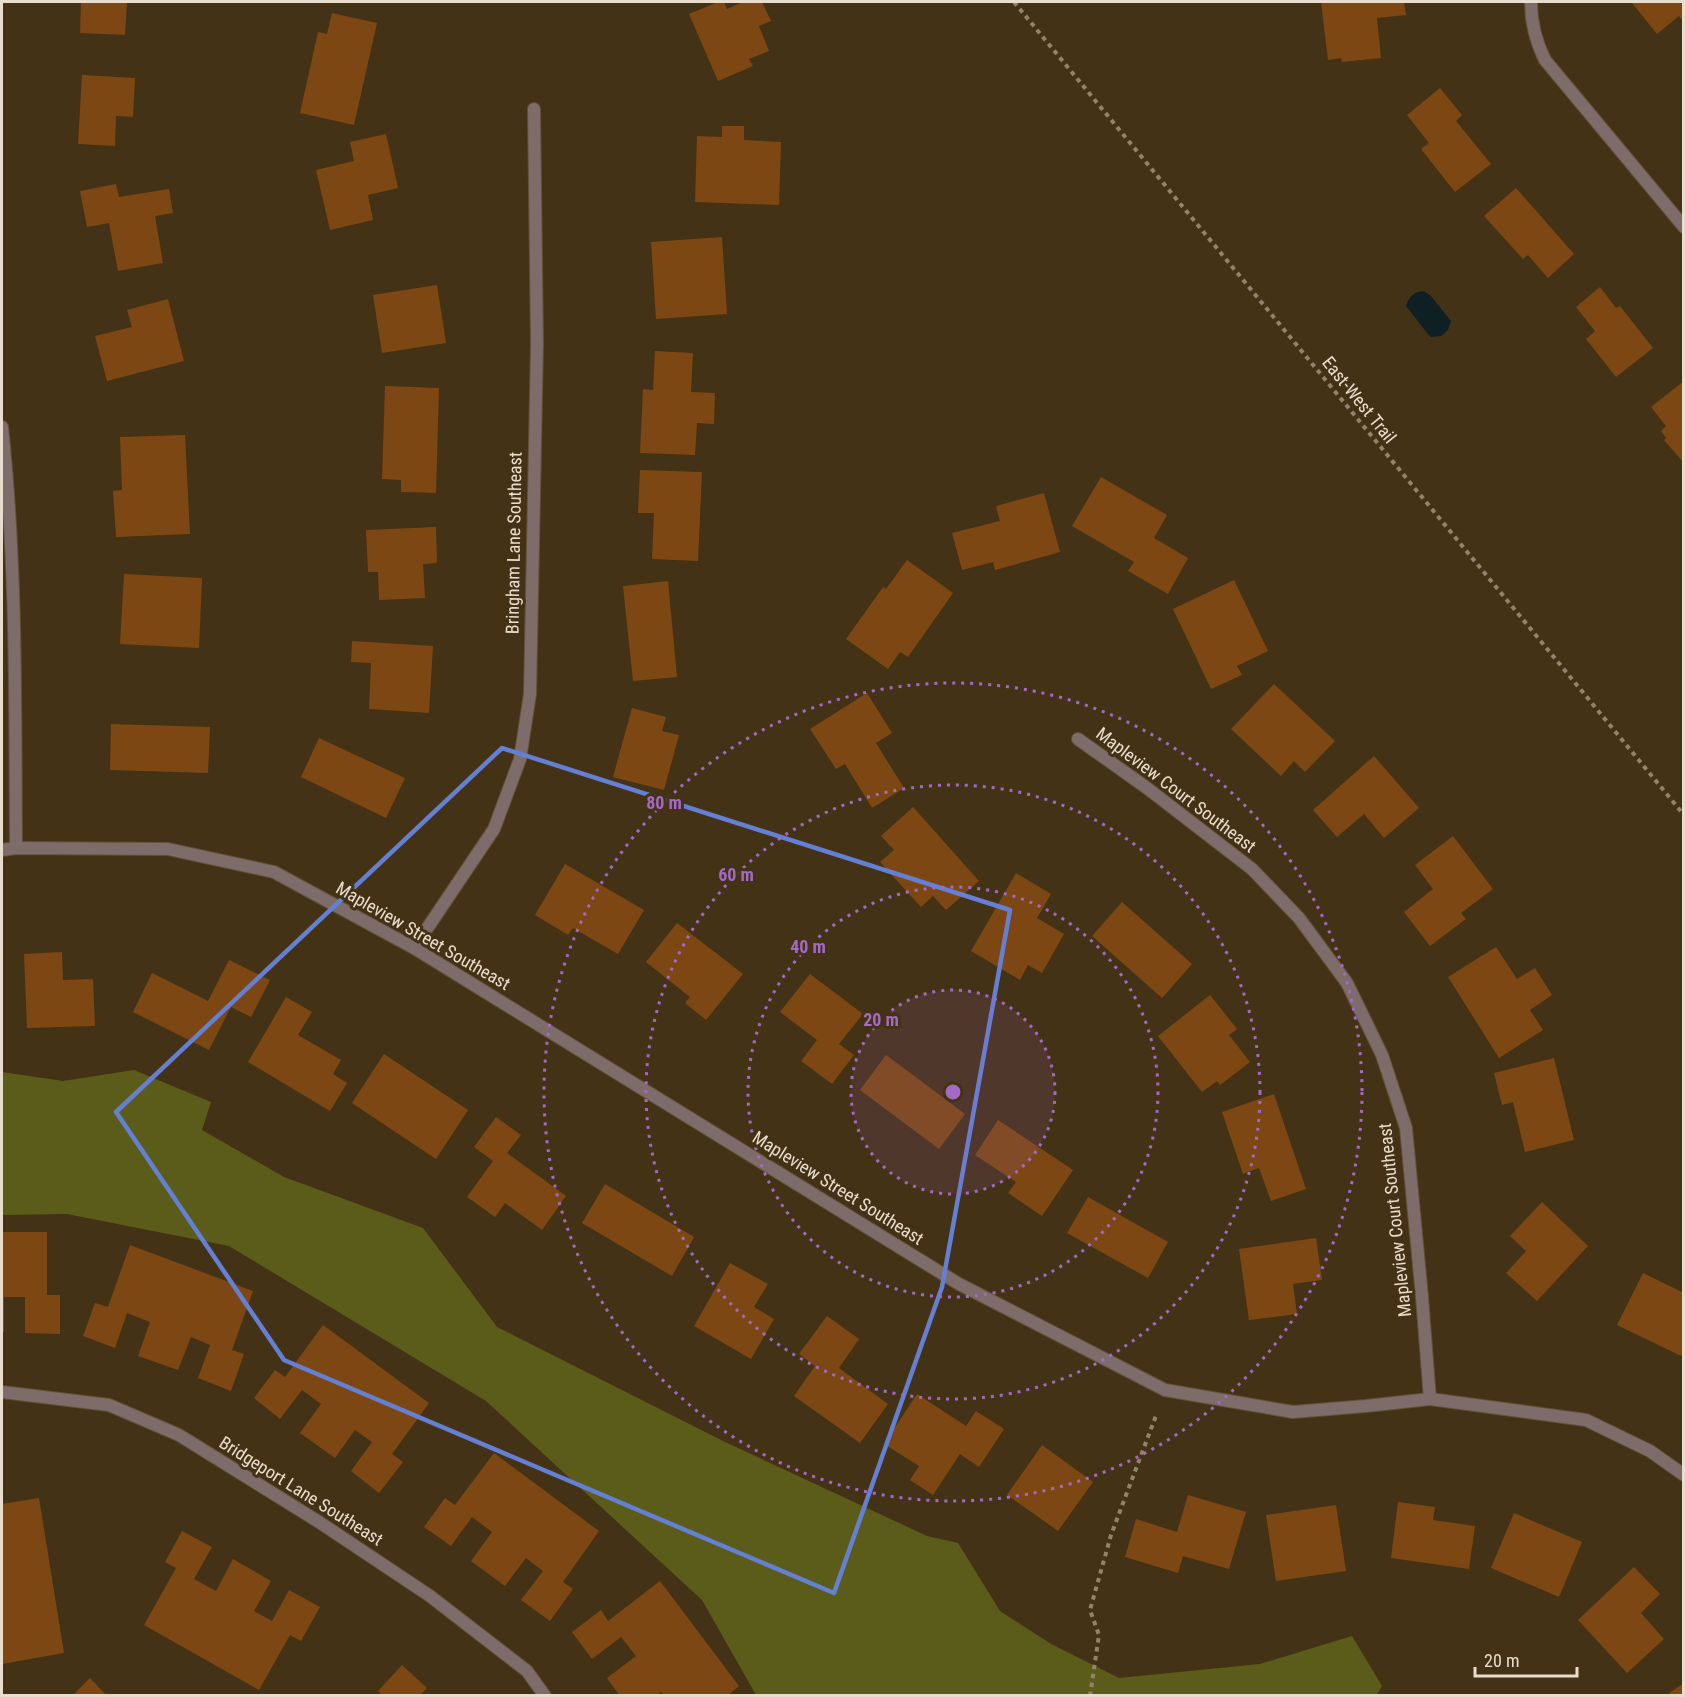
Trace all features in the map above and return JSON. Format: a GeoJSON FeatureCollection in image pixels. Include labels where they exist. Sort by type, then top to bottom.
{"type":"FeatureCollection","features":[{"type":"Feature","properties":{"kind":"street"},"geometry":{"type":"LineString","coordinates":[[1531,2],[1533,28],[1545,60],[1683,227]]}},
{"type":"Feature","properties":{"kind":"street","name":"Bringham Lane Southeast"},"geometry":{"type":"LineString","coordinates":[[414,948],[494,829],[520,759],[530,694],[537,344],[534,109]]}},
{"type":"Feature","properties":{"kind":"street"},"geometry":{"type":"LineString","coordinates":[[2,427],[12,586],[16,848]]}},
{"type":"Feature","properties":{"kind":"street","name":"Mapleview Court Southeast"},"geometry":{"type":"LineString","coordinates":[[1078,739],[1147,788],[1252,869],[1299,918],[1347,982],[1382,1055],[1406,1128],[1430,1399]]}},
{"type":"Feature","properties":{"kind":"street","name":"Mapleview Street Southeast"},"geometry":{"type":"LineString","coordinates":[[2,850],[16,848],[168,849],[274,872],[414,948],[959,1284],[1166,1390],[1293,1412],[1430,1399],[1586,1420],[1650,1451],[1683,1475]]}},
{"type":"Feature","properties":{"kind":"street","name":"Bridgeport Lane Southeast"},"geometry":{"type":"LineString","coordinates":[[2,1392],[109,1405],[179,1435],[319,1522],[430,1596],[526,1671],[545,1695]]}},
{"type":"Feature","properties":{"kind":"path","name":"East-West Trail"},"geometry":{"type":"LineString","coordinates":[[1014,2],[1683,815]]}},
{"type":"Feature","properties":{"kind":"path"},"geometry":{"type":"LineString","coordinates":[[1090,1695],[1099,1635],[1090,1610],[1111,1535],[1166,1390]]}},
{"type":"Feature","properties":{"kind":"highlighted area"},"geometry":{"type":"Polygon","coordinates":[[[502,748],[1010,910],[942,1287],[834,1593],[284,1360],[116,1112],[502,748]]]}},
{"type":"Feature","properties":{"kind":"shaded area"},"geometry":{"type":"Polygon","coordinates":[[[1424,291],[1431,296],[1451,321],[1448,330],[1441,336],[1431,337],[1406,306],[1412,295],[1424,291]]]}},
{"type":"Feature","properties":{"kind":"shaded area"},"geometry":{"type":"Polygon","coordinates":[[[134,1070],[211,1102],[202,1130],[284,1177],[423,1228],[497,1327],[723,1441],[927,1536],[958,1543],[1000,1611],[1051,1644],[1119,1678],[1260,1664],[1352,1636],[1382,1686],[1376,1696],[756,1695],[702,1600],[486,1401],[229,1246],[67,1214],[2,1215],[2,1072],[63,1081],[134,1070]]]}},
{"type":"Feature","properties":{"kind":"building"},"geometry":{"type":"Polygon","coordinates":[[[81,2],[127,2],[125,35],[80,33],[81,2]]]}},
{"type":"Feature","properties":{"kind":"building"},"geometry":{"type":"Polygon","coordinates":[[[718,2],[724,2],[727,9],[743,2],[762,2],[771,21],[759,26],[769,51],[749,59],[753,66],[718,81],[689,14],[718,2]]]}},
{"type":"Feature","properties":{"kind":"building"},"geometry":{"type":"Polygon","coordinates":[[[1321,2],[1404,2],[1406,15],[1377,18],[1381,58],[1342,62],[1341,58],[1328,60],[1321,2]]]}},
{"type":"Feature","properties":{"kind":"building"},"geometry":{"type":"Polygon","coordinates":[[[1684,2],[1684,22],[1679,16],[1657,34],[1632,3],[1684,2]]]}},
{"type":"Feature","properties":{"kind":"building"},"geometry":{"type":"Polygon","coordinates":[[[332,13],[377,23],[354,125],[300,113],[318,32],[327,34],[332,13]]]}},
{"type":"Feature","properties":{"kind":"building"},"geometry":{"type":"Polygon","coordinates":[[[82,75],[135,78],[133,117],[116,116],[115,146],[78,144],[82,75]]]}},
{"type":"Feature","properties":{"kind":"building"},"geometry":{"type":"Polygon","coordinates":[[[1440,88],[1462,115],[1456,121],[1491,164],[1455,192],[1421,149],[1429,143],[1407,115],[1440,88]]]}},
{"type":"Feature","properties":{"kind":"building"},"geometry":{"type":"Polygon","coordinates":[[[722,126],[744,126],[744,140],[781,142],[779,205],[695,202],[697,136],[722,137],[722,126]]]}},
{"type":"Feature","properties":{"kind":"building"},"geometry":{"type":"Polygon","coordinates":[[[386,134],[398,188],[368,195],[373,220],[330,230],[316,170],[354,161],[350,142],[386,134]]]}},
{"type":"Feature","properties":{"kind":"building"},"geometry":{"type":"Polygon","coordinates":[[[116,184],[119,197],[169,189],[173,213],[155,216],[163,263],[118,271],[109,223],[87,227],[80,191],[116,184]]]}},
{"type":"Feature","properties":{"kind":"building"},"geometry":{"type":"Polygon","coordinates":[[[1516,188],[1574,254],[1548,278],[1528,255],[1523,259],[1484,216],[1516,188]]]}},
{"type":"Feature","properties":{"kind":"building"},"geometry":{"type":"Polygon","coordinates":[[[722,237],[727,314],[656,319],[651,242],[722,237]]]}},
{"type":"Feature","properties":{"kind":"building"},"geometry":{"type":"Polygon","coordinates":[[[437,285],[446,343],[382,353],[373,295],[437,285]]]}},
{"type":"Feature","properties":{"kind":"building"},"geometry":{"type":"Polygon","coordinates":[[[1600,287],[1616,308],[1620,306],[1653,348],[1616,377],[1586,339],[1595,331],[1576,307],[1600,287]]]}},
{"type":"Feature","properties":{"kind":"building"},"geometry":{"type":"Polygon","coordinates":[[[168,299],[184,361],[107,381],[95,336],[132,327],[127,310],[168,299]]]}},
{"type":"Feature","properties":{"kind":"building"},"geometry":{"type":"Polygon","coordinates":[[[655,351],[693,353],[691,392],[715,393],[714,424],[697,423],[695,455],[640,453],[643,389],[653,390],[655,351]]]}},
{"type":"Feature","properties":{"kind":"building"},"geometry":{"type":"Polygon","coordinates":[[[1684,381],[1684,463],[1664,440],[1666,438],[1661,431],[1666,426],[1651,407],[1684,381]]]}},
{"type":"Feature","properties":{"kind":"building"},"geometry":{"type":"Polygon","coordinates":[[[385,386],[439,388],[436,493],[401,492],[401,480],[382,479],[385,386]]]}},
{"type":"Feature","properties":{"kind":"building"},"geometry":{"type":"Polygon","coordinates":[[[185,435],[190,534],[116,537],[113,491],[122,490],[120,437],[185,435]]]}},
{"type":"Feature","properties":{"kind":"building"},"geometry":{"type":"Polygon","coordinates":[[[640,470],[702,472],[698,561],[652,559],[654,513],[638,513],[640,470]]]}},
{"type":"Feature","properties":{"kind":"building"},"geometry":{"type":"Polygon","coordinates":[[[1101,477],[1167,515],[1154,538],[1188,558],[1168,594],[1128,571],[1134,562],[1072,526],[1101,477]]]}},
{"type":"Feature","properties":{"kind":"building"},"geometry":{"type":"Polygon","coordinates":[[[1044,493],[1060,552],[995,570],[993,562],[962,570],[952,533],[1000,521],[996,506],[1044,493]]]}},
{"type":"Feature","properties":{"kind":"building"},"geometry":{"type":"Polygon","coordinates":[[[436,527],[437,563],[423,564],[425,598],[379,600],[378,572],[368,572],[366,530],[436,527]]]}},
{"type":"Feature","properties":{"kind":"building"},"geometry":{"type":"Polygon","coordinates":[[[907,560],[953,593],[908,657],[900,652],[888,669],[846,639],[883,587],[886,589],[907,560]]]}},
{"type":"Feature","properties":{"kind":"building"},"geometry":{"type":"Polygon","coordinates":[[[124,574],[202,578],[199,648],[120,644],[124,574]]]}},
{"type":"Feature","properties":{"kind":"building"},"geometry":{"type":"Polygon","coordinates":[[[1234,580],[1268,651],[1237,666],[1242,675],[1211,689],[1173,609],[1234,580]]]}},
{"type":"Feature","properties":{"kind":"building"},"geometry":{"type":"Polygon","coordinates":[[[668,581],[677,677],[633,681],[623,586],[668,581]]]}},
{"type":"Feature","properties":{"kind":"building"},"geometry":{"type":"Polygon","coordinates":[[[352,641],[433,646],[429,713],[369,709],[371,663],[351,662],[352,641]]]}},
{"type":"Feature","properties":{"kind":"building"},"geometry":{"type":"Polygon","coordinates":[[[1274,684],[1335,741],[1305,772],[1294,761],[1281,776],[1231,729],[1274,684]]]}},
{"type":"Feature","properties":{"kind":"building"},"geometry":{"type":"Polygon","coordinates":[[[867,693],[892,733],[876,743],[904,788],[872,808],[845,764],[836,769],[810,729],[867,693]]]}},
{"type":"Feature","properties":{"kind":"building"},"geometry":{"type":"Polygon","coordinates":[[[632,708],[666,717],[662,731],[679,735],[664,790],[613,777],[632,708]]]}},
{"type":"Feature","properties":{"kind":"building"},"geometry":{"type":"Polygon","coordinates":[[[111,724],[210,727],[208,773],[110,770],[111,724]]]}},
{"type":"Feature","properties":{"kind":"building"},"geometry":{"type":"Polygon","coordinates":[[[319,738],[405,778],[386,818],[301,777],[319,738]]]}},
{"type":"Feature","properties":{"kind":"building"},"geometry":{"type":"Polygon","coordinates":[[[1374,756],[1419,808],[1384,838],[1364,814],[1337,837],[1313,810],[1374,756]]]}},
{"type":"Feature","properties":{"kind":"building"},"geometry":{"type":"Polygon","coordinates":[[[913,807],[979,881],[946,910],[933,896],[921,907],[880,862],[894,850],[881,836],[913,807]]]}},
{"type":"Feature","properties":{"kind":"building"},"geometry":{"type":"Polygon","coordinates":[[[1453,836],[1493,889],[1461,913],[1466,919],[1430,946],[1404,912],[1433,889],[1415,865],[1453,836]]]}},
{"type":"Feature","properties":{"kind":"building"},"geometry":{"type":"Polygon","coordinates":[[[565,864],[644,910],[618,954],[573,928],[568,935],[535,915],[565,864]]]}},
{"type":"Feature","properties":{"kind":"building"},"geometry":{"type":"Polygon","coordinates":[[[1016,873],[1051,894],[1037,918],[1064,934],[1042,973],[1028,965],[1020,980],[971,951],[1016,873]]]}},
{"type":"Feature","properties":{"kind":"building"},"geometry":{"type":"Polygon","coordinates":[[[1122,902],[1192,964],[1162,998],[1092,936],[1122,902]]]}},
{"type":"Feature","properties":{"kind":"building"},"geometry":{"type":"Polygon","coordinates":[[[677,923],[743,974],[706,1020],[685,1003],[690,997],[646,962],[677,923]]]}},
{"type":"Feature","properties":{"kind":"building"},"geometry":{"type":"Polygon","coordinates":[[[1496,947],[1517,979],[1535,968],[1552,995],[1530,1010],[1543,1030],[1499,1058],[1448,977],[1496,947]]]}},
{"type":"Feature","properties":{"kind":"building"},"geometry":{"type":"Polygon","coordinates":[[[62,952],[63,980],[93,979],[95,1026],[27,1028],[24,954],[62,952]]]}},
{"type":"Feature","properties":{"kind":"building"},"geometry":{"type":"Polygon","coordinates":[[[229,960],[270,980],[251,1017],[231,1007],[209,1050],[133,1012],[152,973],[208,1001],[229,960]]]}},
{"type":"Feature","properties":{"kind":"building"},"geometry":{"type":"Polygon","coordinates":[[[810,974],[863,1014],[839,1044],[854,1055],[832,1084],[801,1061],[817,1040],[780,1012],[810,974]]]}},
{"type":"Feature","properties":{"kind":"building"},"geometry":{"type":"Polygon","coordinates":[[[1210,995],[1237,1029],[1229,1035],[1250,1062],[1220,1085],[1217,1081],[1202,1092],[1158,1036],[1210,995]]]}},
{"type":"Feature","properties":{"kind":"building"},"geometry":{"type":"Polygon","coordinates":[[[286,997],[312,1012],[298,1035],[341,1060],[333,1074],[347,1083],[330,1111],[248,1062],[286,997]]]}},
{"type":"Feature","properties":{"kind":"building"},"geometry":{"type":"Polygon","coordinates":[[[384,1054],[468,1110],[436,1159],[352,1103],[384,1054]]]}},
{"type":"Feature","properties":{"kind":"building"},"geometry":{"type":"Polygon","coordinates":[[[886,1055],[965,1114],[939,1149],[860,1090],[886,1055]]]}},
{"type":"Feature","properties":{"kind":"building"},"geometry":{"type":"Polygon","coordinates":[[[1554,1058],[1574,1140],[1525,1152],[1513,1102],[1502,1105],[1494,1073],[1554,1058]]]}},
{"type":"Feature","properties":{"kind":"building"},"geometry":{"type":"Polygon","coordinates":[[[1274,1094],[1306,1189],[1271,1201],[1259,1168],[1243,1174],[1222,1112],[1274,1094]]]}},
{"type":"Feature","properties":{"kind":"building"},"geometry":{"type":"Polygon","coordinates":[[[496,1117],[521,1135],[507,1153],[566,1196],[542,1230],[505,1203],[495,1217],[467,1197],[493,1161],[474,1147],[496,1117]]]}},
{"type":"Feature","properties":{"kind":"building"},"geometry":{"type":"Polygon","coordinates":[[[998,1120],[1073,1170],[1042,1216],[1008,1193],[1016,1182],[975,1155],[998,1120]]]}},
{"type":"Feature","properties":{"kind":"building"},"geometry":{"type":"Polygon","coordinates":[[[605,1184],[694,1237],[672,1276],[582,1223],[605,1184]]]}},
{"type":"Feature","properties":{"kind":"building"},"geometry":{"type":"Polygon","coordinates":[[[1088,1197],[1168,1242],[1148,1278],[1067,1233],[1088,1197]]]}},
{"type":"Feature","properties":{"kind":"building"},"geometry":{"type":"Polygon","coordinates":[[[1542,1202],[1588,1246],[1537,1301],[1506,1273],[1526,1251],[1510,1236],[1542,1202]]]}},
{"type":"Feature","properties":{"kind":"building"},"geometry":{"type":"Polygon","coordinates":[[[2,1232],[47,1232],[47,1295],[60,1295],[60,1334],[25,1333],[25,1297],[4,1297],[4,1332],[2,1332],[2,1232]]]}},
{"type":"Feature","properties":{"kind":"building"},"geometry":{"type":"Polygon","coordinates":[[[1316,1238],[1322,1280],[1293,1284],[1297,1314],[1249,1320],[1239,1249],[1316,1238]]]}},
{"type":"Feature","properties":{"kind":"building"},"geometry":{"type":"Polygon","coordinates":[[[130,1245],[253,1291],[232,1350],[244,1354],[231,1391],[198,1378],[210,1345],[191,1337],[178,1370],[138,1356],[150,1322],[127,1313],[115,1348],[83,1336],[95,1303],[108,1307],[130,1245]]]}},
{"type":"Feature","properties":{"kind":"building"},"geometry":{"type":"Polygon","coordinates":[[[730,1263],[768,1284],[754,1307],[774,1319],[751,1359],[694,1326],[730,1263]]]}},
{"type":"Feature","properties":{"kind":"building"},"geometry":{"type":"Polygon","coordinates":[[[1643,1273],[1684,1293],[1684,1351],[1681,1356],[1617,1325],[1643,1273]]]}},
{"type":"Feature","properties":{"kind":"building"},"geometry":{"type":"Polygon","coordinates":[[[827,1316],[859,1339],[839,1368],[888,1404],[860,1443],[794,1396],[815,1366],[799,1354],[827,1316]]]}},
{"type":"Feature","properties":{"kind":"building"},"geometry":{"type":"Polygon","coordinates":[[[323,1325],[429,1403],[392,1454],[403,1462],[379,1493],[351,1471],[372,1442],[355,1430],[335,1458],[300,1433],[321,1404],[302,1390],[280,1419],[254,1398],[275,1370],[285,1377],[323,1325]]]}},
{"type":"Feature","properties":{"kind":"building"},"geometry":{"type":"Polygon","coordinates":[[[917,1394],[966,1426],[976,1411],[1004,1429],[979,1467],[960,1454],[933,1495],[910,1480],[919,1466],[884,1444],[917,1394]]]}},
{"type":"Feature","properties":{"kind":"building"},"geometry":{"type":"Polygon","coordinates":[[[1042,1445],[1093,1482],[1058,1531],[1007,1495],[1042,1445]]]}},
{"type":"Feature","properties":{"kind":"building"},"geometry":{"type":"Polygon","coordinates":[[[494,1453],[599,1531],[563,1582],[573,1589],[550,1621],[521,1600],[543,1571],[526,1558],[505,1586],[471,1561],[492,1532],[472,1517],[451,1546],[424,1527],[445,1498],[455,1505],[494,1453]]]}},
{"type":"Feature","properties":{"kind":"building"},"geometry":{"type":"Polygon","coordinates":[[[1188,1495],[1246,1512],[1229,1569],[1183,1556],[1178,1573],[1125,1557],[1136,1519],[1177,1532],[1188,1495]]]}},
{"type":"Feature","properties":{"kind":"building"},"geometry":{"type":"Polygon","coordinates":[[[39,1498],[64,1653],[2,1664],[2,1504],[39,1498]]]}},
{"type":"Feature","properties":{"kind":"building"},"geometry":{"type":"Polygon","coordinates":[[[1398,1502],[1435,1507],[1433,1520],[1475,1526],[1469,1569],[1391,1558],[1398,1502]]]}},
{"type":"Feature","properties":{"kind":"building"},"geometry":{"type":"Polygon","coordinates":[[[1336,1505],[1346,1571],[1276,1581],[1266,1515],[1336,1505]]]}},
{"type":"Feature","properties":{"kind":"building"},"geometry":{"type":"Polygon","coordinates":[[[1514,1513],[1582,1542],[1559,1597],[1491,1568],[1514,1513]]]}},
{"type":"Feature","properties":{"kind":"building"},"geometry":{"type":"Polygon","coordinates":[[[182,1531],[212,1547],[194,1579],[216,1591],[233,1559],[271,1581],[254,1611],[272,1621],[289,1590],[320,1607],[301,1641],[290,1635],[259,1690],[144,1625],[176,1568],[165,1562],[182,1531]]]}},
{"type":"Feature","properties":{"kind":"building"},"geometry":{"type":"Polygon","coordinates":[[[1634,1567],[1660,1594],[1641,1613],[1664,1639],[1627,1673],[1578,1620],[1634,1567]]]}},
{"type":"Feature","properties":{"kind":"building"},"geometry":{"type":"Polygon","coordinates":[[[660,1581],[739,1686],[727,1696],[664,1696],[661,1692],[656,1696],[620,1696],[607,1678],[636,1656],[621,1637],[592,1659],[572,1632],[601,1610],[608,1621],[660,1581]]]}},
{"type":"Feature","properties":{"kind":"building"},"geometry":{"type":"Polygon","coordinates":[[[402,1665],[427,1688],[419,1696],[383,1696],[378,1691],[402,1665]]]}},
{"type":"Feature","properties":{"kind":"building"},"geometry":{"type":"Polygon","coordinates":[[[90,1678],[107,1696],[72,1696],[90,1678]]]}},
{"type":"Feature","properties":{"kind":"building"},"geometry":{"type":"Polygon","coordinates":[[[1684,1683],[1684,1696],[1670,1696],[1669,1693],[1684,1683]]]}}]}
